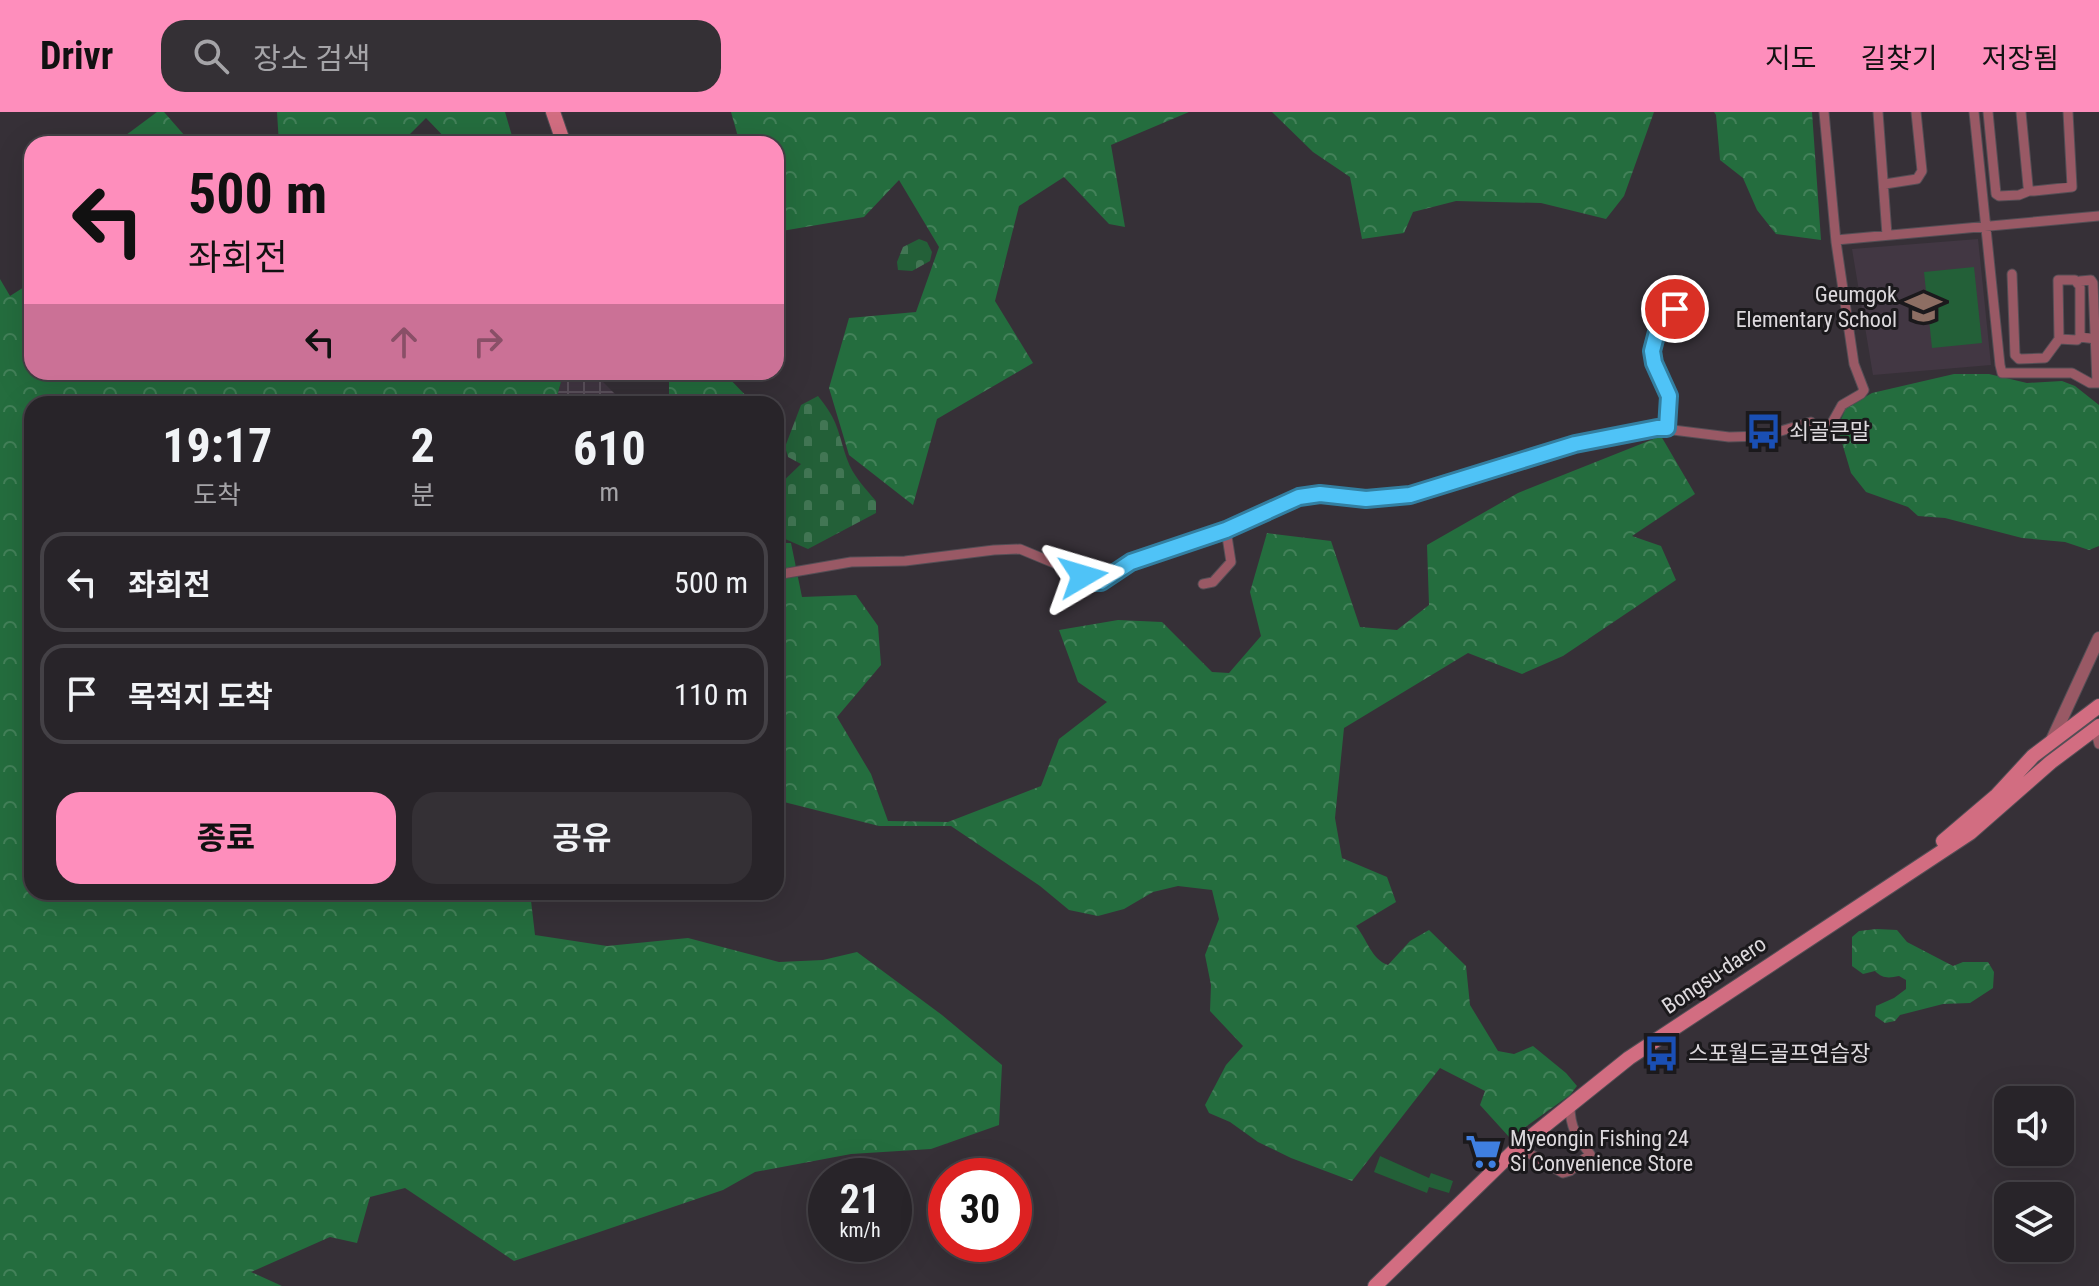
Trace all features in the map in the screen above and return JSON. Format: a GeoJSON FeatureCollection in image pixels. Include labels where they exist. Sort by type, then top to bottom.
{"type":"FeatureCollection","features":[{"type":"Feature","properties":{"kind":"main road"},"geometry":{"type":"LineString","coordinates":[[553,112],[561,136]]}},
{"type":"Feature","properties":{"kind":"main road"},"geometry":{"type":"LineString","coordinates":[[1913,869],[1997,795],[2033,756],[2099,706]]}},
{"type":"Feature","properties":{"kind":"main road","name":"Bongsu-daero"},"geometry":{"type":"LineString","coordinates":[[1375,1286],[1518,1147],[1629,1058],[1970,833],[2061,753],[2098,728]]}},
{"type":"Feature","properties":{"kind":"main road"},"geometry":{"type":"LineString","coordinates":[[2015,793],[2051,742]]}},
{"type":"Feature","properties":{"kind":"street"},"geometry":{"type":"LineString","coordinates":[[1824,112],[1836,240],[1854,364],[1864,390],[1842,405],[1828,430]]}},
{"type":"Feature","properties":{"kind":"street"},"geometry":{"type":"LineString","coordinates":[[1878,112],[1887,235]]}},
{"type":"Feature","properties":{"kind":"street"},"geometry":{"type":"LineString","coordinates":[[1885,184],[1917,179],[1922,171],[1916,112]]}},
{"type":"Feature","properties":{"kind":"street"},"geometry":{"type":"LineString","coordinates":[[1974,112],[2002,373],[2072,373],[2090,383],[2098,383],[2093,283],[2091,280],[2078,284]]}},
{"type":"Feature","properties":{"kind":"street"},"geometry":{"type":"LineString","coordinates":[[1988,112],[1996,194],[1999,196],[2072,187],[2068,112]]}},
{"type":"Feature","properties":{"kind":"street"},"geometry":{"type":"LineString","coordinates":[[2021,112],[2029,191]]}},
{"type":"Feature","properties":{"kind":"street"},"geometry":{"type":"LineString","coordinates":[[1836,240],[2099,216]]}},
{"type":"Feature","properties":{"kind":"street"},"geometry":{"type":"LineString","coordinates":[[2012,274],[2015,355],[2019,359],[2045,358],[2059,339],[2057,282],[2075,280],[2078,284],[2080,337]]}},
{"type":"Feature","properties":{"kind":"street"},"geometry":{"type":"LineString","coordinates":[[1667,428],[1669,396],[1652,351],[1658,328],[1675,309]]}},
{"type":"Feature","properties":{"kind":"street"},"geometry":{"type":"LineString","coordinates":[[2059,339],[2096,339]]}},
{"type":"Feature","properties":{"kind":"street"},"geometry":{"type":"LineString","coordinates":[[784,574],[851,562],[905,561],[1020,549],[1088,580],[1101,582],[1131,562],[1226,530],[1299,497],[1320,494],[1366,499],[1410,495],[1575,444],[1657,428],[1729,437],[1764,436],[1811,422]]}},
{"type":"Feature","properties":{"kind":"street"},"geometry":{"type":"LineString","coordinates":[[1203,584],[1213,582],[1231,562],[1226,530]]}},
{"type":"Feature","properties":{"kind":"street"},"geometry":{"type":"LineString","coordinates":[[2051,742],[2099,638]]}},
{"type":"Feature","properties":{"kind":"street"},"geometry":{"type":"LineString","coordinates":[[2098,728],[2099,744]]}},
{"type":"Feature","properties":{"kind":"street"},"geometry":{"type":"LineString","coordinates":[[1518,1147],[1563,1173],[1570,1171],[1590,1154],[1574,1134],[1570,1124],[1570,1106]]}},
{"type":"Feature","properties":{"kind":"shaded area","name":"Geumgok Elementary School"},"geometry":{"type":"Polygon","coordinates":[[[1978,239],[1991,365],[1873,375],[1852,249],[1978,239]]]}},
{"type":"Feature","properties":{"kind":"shaded area"},"geometry":{"type":"Polygon","coordinates":[[[561,380],[601,380],[617,396],[557,396],[561,380]]]}},
{"type":"Feature","properties":{"kind":"green space"},"geometry":{"type":"Polygon","coordinates":[[[157,112],[164,112],[185,136],[125,136],[157,112]]]}},
{"type":"Feature","properties":{"kind":"green space"},"geometry":{"type":"Polygon","coordinates":[[[277,112],[505,112],[512,136],[443,136],[426,118],[408,136],[278,136],[277,112]]]}},
{"type":"Feature","properties":{"kind":"green space"},"geometry":{"type":"Polygon","coordinates":[[[731,112],[1189,112],[1111,145],[1125,227],[1109,224],[1064,177],[1019,206],[995,301],[1033,363],[937,419],[913,505],[849,455],[829,388],[849,318],[916,312],[939,247],[899,180],[864,217],[784,231],[784,136],[738,136],[731,112]]]}},
{"type":"Feature","properties":{"kind":"green space"},"geometry":{"type":"Polygon","coordinates":[[[1272,112],[1654,112],[1624,196],[1606,219],[1541,203],[1456,201],[1413,212],[1404,233],[1362,239],[1350,177],[1313,152],[1272,112]]]}},
{"type":"Feature","properties":{"kind":"green space"},"geometry":{"type":"Polygon","coordinates":[[[1714,112],[1812,112],[1821,240],[1776,234],[1757,210],[1743,178],[1720,160],[1714,112]]]}},
{"type":"Feature","properties":{"kind":"green space"},"geometry":{"type":"Polygon","coordinates":[[[919,239],[927,242],[932,252],[930,261],[912,271],[898,270],[897,262],[903,247],[919,239]]]}},
{"type":"Feature","properties":{"kind":"green space"},"geometry":{"type":"Polygon","coordinates":[[[1974,267],[1982,343],[1932,348],[1924,272],[1974,267]]]}},
{"type":"Feature","properties":{"kind":"green space"},"geometry":{"type":"Polygon","coordinates":[[[0,279],[10,296],[24,287],[24,380],[561,380],[557,396],[24,396],[24,900],[531,900],[535,935],[607,946],[688,938],[779,962],[823,960],[857,952],[942,1015],[1002,1065],[999,1125],[931,1149],[808,1158],[808,1162],[755,1172],[723,1190],[514,1261],[405,1188],[370,1197],[357,1243],[330,1237],[251,1272],[282,1286],[0,1286],[0,279]]]}},
{"type":"Feature","properties":{"kind":"green space"},"geometry":{"type":"Polygon","coordinates":[[[1954,374],[1989,374],[2027,383],[2062,381],[2075,386],[2099,405],[2099,546],[2089,550],[2065,542],[2022,538],[1945,518],[1918,516],[1908,507],[1866,492],[1851,473],[1840,436],[1838,426],[1846,408],[1872,393],[1954,374]]]}},
{"type":"Feature","properties":{"kind":"green space"},"geometry":{"type":"Polygon","coordinates":[[[669,380],[731,380],[746,396],[669,396],[669,380]]]}},
{"type":"Feature","properties":{"kind":"green space"},"geometry":{"type":"Polygon","coordinates":[[[818,396],[834,420],[853,471],[876,501],[876,513],[808,549],[784,538],[784,480],[801,464],[788,457],[785,447],[801,405],[818,396]]]}},
{"type":"Feature","properties":{"kind":"green space"},"geometry":{"type":"Polygon","coordinates":[[[1661,436],[1695,494],[1632,536],[1661,546],[1676,580],[1563,656],[1522,674],[1468,653],[1344,728],[1335,818],[1342,858],[1387,877],[1396,902],[1356,926],[1377,958],[1388,965],[1410,941],[1429,930],[1466,966],[1470,1005],[1498,1051],[1514,1054],[1533,1046],[1577,1086],[1570,1095],[1510,1138],[1480,1105],[1485,1091],[1440,1068],[1352,1181],[1291,1158],[1209,1113],[1205,1105],[1226,1065],[1243,1046],[1210,1011],[1211,985],[1205,955],[1219,919],[1212,890],[1178,886],[1153,892],[1124,909],[1098,916],[1069,910],[1040,886],[951,826],[879,826],[784,802],[784,543],[791,543],[802,597],[856,595],[878,626],[881,665],[837,717],[871,774],[888,821],[948,822],[1041,786],[1059,739],[1107,702],[1078,682],[1059,630],[1118,620],[1162,622],[1212,672],[1229,673],[1261,636],[1250,592],[1267,533],[1331,541],[1360,627],[1397,630],[1429,605],[1427,545],[1518,493],[1661,436]]]}},
{"type":"Feature","properties":{"kind":"green space"},"geometry":{"type":"Polygon","coordinates":[[[1897,930],[1907,942],[1953,966],[1963,962],[1988,962],[1994,972],[1993,988],[1970,1003],[1943,1004],[1900,1015],[1895,1021],[1885,1023],[1875,1016],[1876,1006],[1906,989],[1906,980],[1899,976],[1883,977],[1875,971],[1863,974],[1852,966],[1852,937],[1859,931],[1897,930]]]}},
{"type":"Feature","properties":{"kind":"green space"},"geometry":{"type":"Polygon","coordinates":[[[1380,1156],[1429,1178],[1431,1173],[1453,1181],[1449,1193],[1429,1187],[1427,1193],[1374,1172],[1380,1156]]]}},
{"type":"Feature","properties":{"kind":"place","name":"Geumgok Elementary School"},"geometry":{"type":"Point","coordinates":[1923,307]}},
{"type":"Feature","properties":{"kind":"place","name":"쇠골큰말"},"geometry":{"type":"Point","coordinates":[1763,431]}},
{"type":"Feature","properties":{"kind":"place","name":"스포월드골프연습장"},"geometry":{"type":"Point","coordinates":[1662,1053]}},
{"type":"Feature","properties":{"kind":"place","name":"Myeongin Fishing 24 Si Convenience Store"},"geometry":{"type":"Point","coordinates":[1484,1151]}},
{"type":"Feature","properties":{"kind":"route"},"geometry":{"type":"LineString","coordinates":[[1083,576],[1101,582],[1131,562],[1226,530],[1299,497],[1320,494],[1366,499],[1410,495],[1575,444],[1667,428],[1669,396],[1652,351],[1658,328],[1675,309]]}}]}
